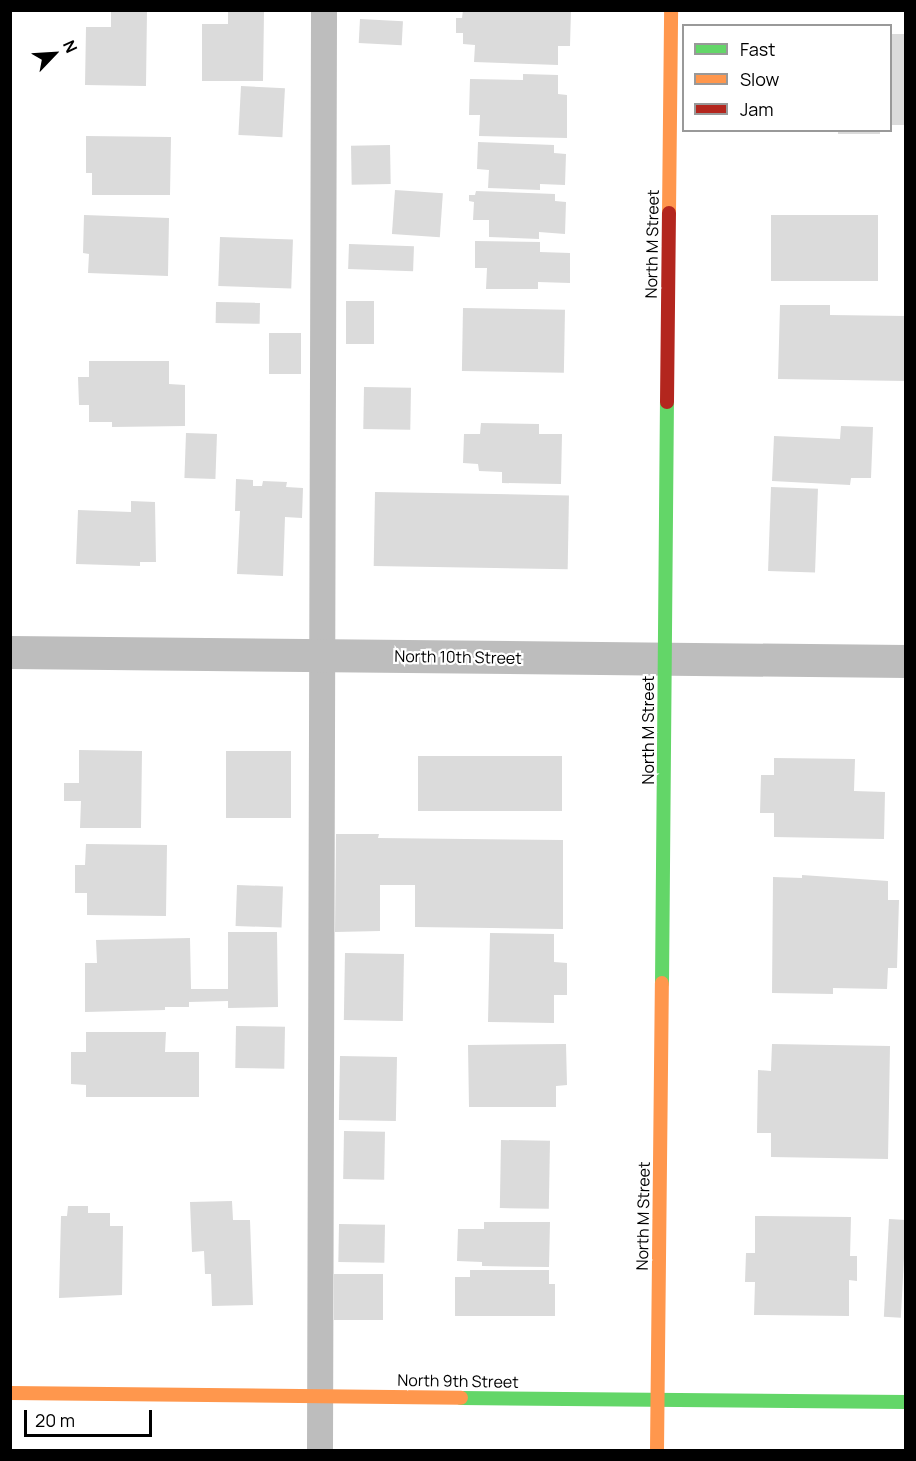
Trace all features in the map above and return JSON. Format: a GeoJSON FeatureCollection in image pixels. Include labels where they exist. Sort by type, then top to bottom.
{"type":"FeatureCollection","features":[{"type":"Feature","properties":{"kind":"street","name":"North M Street"},"geometry":{"type":"LineString","coordinates":[[657,1450],[670,10]]}},
{"type":"Feature","properties":{"kind":"street","name":"North 10th Street"},"geometry":{"type":"LineString","coordinates":[[10,652],[906,661]]}},
{"type":"Feature","properties":{"kind":"street","name":"North 9th Street"},"geometry":{"type":"LineString","coordinates":[[10,1393],[906,1402]]}},
{"type":"Feature","properties":{"kind":"lane"},"geometry":{"type":"LineString","coordinates":[[320,1450],[324,10]]}},
{"type":"Feature","properties":{"kind":"building"},"geometry":{"type":"Polygon","coordinates":[[[243,10],[264,12],[263,81],[202,81],[202,24],[228,24],[228,12],[243,10]]]}},
{"type":"Feature","properties":{"kind":"building"},"geometry":{"type":"Polygon","coordinates":[[[463,10],[571,10],[570,46],[558,46],[558,65],[474,62],[475,45],[463,44],[463,33],[456,33],[456,18],[462,18],[463,10]]]}},
{"type":"Feature","properties":{"kind":"building"},"geometry":{"type":"Polygon","coordinates":[[[111,11],[147,11],[146,86],[85,85],[86,27],[111,27],[111,11]]]}},
{"type":"Feature","properties":{"kind":"building"},"geometry":{"type":"Polygon","coordinates":[[[360,19],[403,21],[402,45],[359,43],[360,19]]]}},
{"type":"Feature","properties":{"kind":"building"},"geometry":{"type":"Polygon","coordinates":[[[892,34],[905,34],[905,125],[892,125],[892,34]]]}},
{"type":"Feature","properties":{"kind":"building"},"geometry":{"type":"Polygon","coordinates":[[[523,74],[558,75],[558,94],[567,95],[567,138],[479,136],[480,115],[469,115],[470,79],[523,80],[523,74]]]}},
{"type":"Feature","properties":{"kind":"building"},"geometry":{"type":"Polygon","coordinates":[[[241,86],[285,88],[282,137],[238,135],[241,86]]]}},
{"type":"Feature","properties":{"kind":"building"},"geometry":{"type":"Polygon","coordinates":[[[838,132],[880,132],[880,134],[838,134],[838,132]]]}},
{"type":"Feature","properties":{"kind":"building"},"geometry":{"type":"Polygon","coordinates":[[[86,136],[171,137],[170,195],[92,195],[92,173],[86,173],[86,136]]]}},
{"type":"Feature","properties":{"kind":"building"},"geometry":{"type":"Polygon","coordinates":[[[478,142],[554,145],[554,153],[566,154],[565,185],[540,184],[540,190],[488,188],[489,170],[477,169],[478,142]]]}},
{"type":"Feature","properties":{"kind":"building"},"geometry":{"type":"Polygon","coordinates":[[[390,145],[391,184],[352,185],[351,146],[390,145]]]}},
{"type":"Feature","properties":{"kind":"building"},"geometry":{"type":"Polygon","coordinates":[[[395,190],[443,193],[440,237],[392,234],[395,190]]]}},
{"type":"Feature","properties":{"kind":"building"},"geometry":{"type":"Polygon","coordinates":[[[476,191],[555,194],[555,201],[566,202],[565,234],[539,232],[539,239],[489,237],[489,220],[473,220],[474,202],[469,201],[469,195],[475,195],[476,191]]]}},
{"type":"Feature","properties":{"kind":"building"},"geometry":{"type":"Polygon","coordinates":[[[84,215],[169,218],[168,276],[88,273],[89,254],[83,253],[84,215]]]}},
{"type":"Feature","properties":{"kind":"building"},"geometry":{"type":"Polygon","coordinates":[[[771,215],[878,215],[878,281],[771,281],[771,215]]]}},
{"type":"Feature","properties":{"kind":"building"},"geometry":{"type":"Polygon","coordinates":[[[220,237],[293,240],[291,289],[218,286],[220,237]]]}},
{"type":"Feature","properties":{"kind":"building"},"geometry":{"type":"Polygon","coordinates":[[[475,241],[540,242],[540,252],[570,253],[570,283],[538,282],[538,289],[486,289],[487,268],[475,268],[475,241]]]}},
{"type":"Feature","properties":{"kind":"building"},"geometry":{"type":"Polygon","coordinates":[[[349,244],[414,246],[413,271],[348,269],[349,244]]]}},
{"type":"Feature","properties":{"kind":"building"},"geometry":{"type":"Polygon","coordinates":[[[346,301],[374,301],[374,344],[346,344],[346,301]]]}},
{"type":"Feature","properties":{"kind":"building"},"geometry":{"type":"Polygon","coordinates":[[[216,302],[260,303],[260,324],[216,323],[216,302]]]}},
{"type":"Feature","properties":{"kind":"building"},"geometry":{"type":"Polygon","coordinates":[[[780,305],[830,305],[830,315],[906,316],[906,381],[778,379],[780,305]]]}},
{"type":"Feature","properties":{"kind":"building"},"geometry":{"type":"Polygon","coordinates":[[[463,308],[565,310],[564,373],[462,371],[463,308]]]}},
{"type":"Feature","properties":{"kind":"building"},"geometry":{"type":"Polygon","coordinates":[[[269,333],[301,333],[301,374],[269,374],[269,333]]]}},
{"type":"Feature","properties":{"kind":"building"},"geometry":{"type":"Polygon","coordinates":[[[89,361],[169,361],[169,384],[185,385],[185,426],[112,427],[112,422],[89,422],[89,405],[79,405],[78,377],[89,377],[89,361]]]}},
{"type":"Feature","properties":{"kind":"building"},"geometry":{"type":"Polygon","coordinates":[[[364,387],[411,388],[410,430],[363,429],[364,387]]]}},
{"type":"Feature","properties":{"kind":"building"},"geometry":{"type":"Polygon","coordinates":[[[481,423],[539,424],[539,434],[562,434],[561,484],[502,483],[502,472],[479,471],[478,464],[463,463],[464,434],[480,434],[481,423]]]}},
{"type":"Feature","properties":{"kind":"building"},"geometry":{"type":"Polygon","coordinates":[[[841,426],[873,427],[871,478],[851,478],[850,485],[772,481],[774,436],[840,439],[841,426]]]}},
{"type":"Feature","properties":{"kind":"building"},"geometry":{"type":"Polygon","coordinates":[[[186,433],[217,434],[215,479],[184,478],[186,433]]]}},
{"type":"Feature","properties":{"kind":"building"},"geometry":{"type":"Polygon","coordinates":[[[236,479],[253,480],[253,486],[262,486],[263,481],[287,482],[286,487],[303,488],[302,518],[285,517],[283,576],[237,574],[240,511],[235,511],[236,479]]]}},
{"type":"Feature","properties":{"kind":"building"},"geometry":{"type":"Polygon","coordinates":[[[771,487],[818,489],[815,573],[768,571],[771,487]]]}},
{"type":"Feature","properties":{"kind":"building"},"geometry":{"type":"Polygon","coordinates":[[[375,492],[569,495],[568,569],[374,566],[375,492]]]}},
{"type":"Feature","properties":{"kind":"building"},"geometry":{"type":"Polygon","coordinates":[[[131,501],[155,502],[156,562],[140,562],[140,566],[76,564],[78,510],[131,512],[131,501]]]}},
{"type":"Feature","properties":{"kind":"building"},"geometry":{"type":"Polygon","coordinates":[[[79,750],[142,751],[141,828],[80,828],[81,801],[64,801],[64,783],[79,783],[79,750]]]}},
{"type":"Feature","properties":{"kind":"building"},"geometry":{"type":"Polygon","coordinates":[[[226,751],[291,751],[291,818],[226,818],[226,751]]]}},
{"type":"Feature","properties":{"kind":"building"},"geometry":{"type":"Polygon","coordinates":[[[418,756],[562,756],[562,811],[418,811],[418,756]]]}},
{"type":"Feature","properties":{"kind":"building"},"geometry":{"type":"Polygon","coordinates":[[[774,758],[855,759],[854,791],[885,792],[884,839],[774,837],[774,813],[760,813],[761,775],[774,775],[774,758]]]}},
{"type":"Feature","properties":{"kind":"building"},"geometry":{"type":"Polygon","coordinates":[[[336,834],[379,834],[378,838],[563,840],[563,929],[415,927],[415,885],[380,885],[380,931],[335,932],[336,834]]]}},
{"type":"Feature","properties":{"kind":"building"},"geometry":{"type":"Polygon","coordinates":[[[86,844],[167,845],[166,916],[87,915],[87,893],[75,893],[75,865],[85,865],[86,844]]]}},
{"type":"Feature","properties":{"kind":"building"},"geometry":{"type":"Polygon","coordinates":[[[802,875],[888,881],[888,900],[899,900],[897,968],[888,968],[887,989],[833,988],[833,994],[772,993],[773,877],[802,878],[802,875]]]}},
{"type":"Feature","properties":{"kind":"building"},"geometry":{"type":"Polygon","coordinates":[[[237,885],[283,887],[282,928],[236,926],[237,885]]]}},
{"type":"Feature","properties":{"kind":"building"},"geometry":{"type":"Polygon","coordinates":[[[228,932],[277,932],[278,1007],[228,1008],[228,1001],[189,1002],[189,1007],[165,1007],[165,1010],[85,1012],[85,963],[97,963],[96,940],[190,938],[191,989],[228,989],[228,932]]]}},
{"type":"Feature","properties":{"kind":"building"},"geometry":{"type":"Polygon","coordinates":[[[490,933],[554,934],[554,962],[567,963],[567,995],[554,995],[554,1023],[488,1022],[490,933]]]}},
{"type":"Feature","properties":{"kind":"building"},"geometry":{"type":"Polygon","coordinates":[[[345,953],[404,954],[403,1021],[344,1020],[345,953]]]}},
{"type":"Feature","properties":{"kind":"building"},"geometry":{"type":"Polygon","coordinates":[[[236,1026],[285,1027],[284,1069],[235,1068],[236,1026]]]}},
{"type":"Feature","properties":{"kind":"building"},"geometry":{"type":"Polygon","coordinates":[[[86,1032],[166,1032],[165,1052],[199,1052],[199,1097],[86,1097],[86,1085],[71,1084],[71,1052],[86,1052],[86,1032]]]}},
{"type":"Feature","properties":{"kind":"building"},"geometry":{"type":"Polygon","coordinates":[[[566,1044],[567,1085],[556,1086],[556,1107],[469,1107],[468,1045],[566,1044]]]}},
{"type":"Feature","properties":{"kind":"building"},"geometry":{"type":"Polygon","coordinates":[[[772,1044],[890,1046],[888,1159],[771,1157],[771,1133],[757,1133],[758,1070],[771,1071],[772,1044]]]}},
{"type":"Feature","properties":{"kind":"building"},"geometry":{"type":"Polygon","coordinates":[[[340,1056],[397,1057],[396,1121],[339,1120],[340,1056]]]}},
{"type":"Feature","properties":{"kind":"building"},"geometry":{"type":"Polygon","coordinates":[[[344,1131],[385,1132],[384,1180],[343,1179],[344,1131]]]}},
{"type":"Feature","properties":{"kind":"building"},"geometry":{"type":"Polygon","coordinates":[[[501,1140],[550,1141],[549,1209],[500,1208],[501,1140]]]}},
{"type":"Feature","properties":{"kind":"building"},"geometry":{"type":"Polygon","coordinates":[[[232,1201],[233,1220],[250,1220],[253,1305],[212,1306],[211,1274],[205,1274],[204,1251],[192,1252],[190,1202],[232,1201]]]}},
{"type":"Feature","properties":{"kind":"building"},"geometry":{"type":"Polygon","coordinates":[[[68,1206],[88,1206],[88,1213],[110,1213],[110,1226],[123,1226],[122,1295],[59,1298],[61,1216],[67,1216],[68,1206]]]}},
{"type":"Feature","properties":{"kind":"building"},"geometry":{"type":"Polygon","coordinates":[[[755,1216],[851,1217],[850,1256],[857,1256],[857,1281],[849,1280],[849,1316],[754,1315],[755,1282],[745,1282],[746,1253],[755,1253],[755,1216]]]}},
{"type":"Feature","properties":{"kind":"building"},"geometry":{"type":"Polygon","coordinates":[[[889,1219],[906,1220],[901,1318],[884,1317],[889,1219]]]}},
{"type":"Feature","properties":{"kind":"building"},"geometry":{"type":"Polygon","coordinates":[[[484,1222],[550,1222],[549,1267],[482,1266],[482,1262],[457,1261],[458,1229],[484,1229],[484,1222]]]}},
{"type":"Feature","properties":{"kind":"building"},"geometry":{"type":"Polygon","coordinates":[[[339,1224],[385,1225],[384,1263],[338,1262],[339,1224]]]}},
{"type":"Feature","properties":{"kind":"building"},"geometry":{"type":"Polygon","coordinates":[[[470,1270],[549,1270],[549,1284],[555,1284],[555,1316],[455,1316],[455,1277],[470,1277],[470,1270]]]}},
{"type":"Feature","properties":{"kind":"building"},"geometry":{"type":"Polygon","coordinates":[[[334,1274],[383,1274],[383,1320],[334,1320],[334,1274]]]}},
{"type":"Feature","properties":{"kind":"traffic: fast"},"geometry":{"type":"LineString","coordinates":[[662,983],[667,402]]}},
{"type":"Feature","properties":{"kind":"traffic: fast"},"geometry":{"type":"LineString","coordinates":[[461,1398],[906,1402]]}},
{"type":"Feature","properties":{"kind":"traffic: slow"},"geometry":{"type":"LineString","coordinates":[[669,213],[671,10]]}},
{"type":"Feature","properties":{"kind":"traffic: slow"},"geometry":{"type":"LineString","coordinates":[[657,1450],[662,983]]}},
{"type":"Feature","properties":{"kind":"traffic: slow"},"geometry":{"type":"LineString","coordinates":[[10,1393],[461,1398]]}},
{"type":"Feature","properties":{"kind":"traffic: jam"},"geometry":{"type":"LineString","coordinates":[[667,402],[669,213]]}}]}
